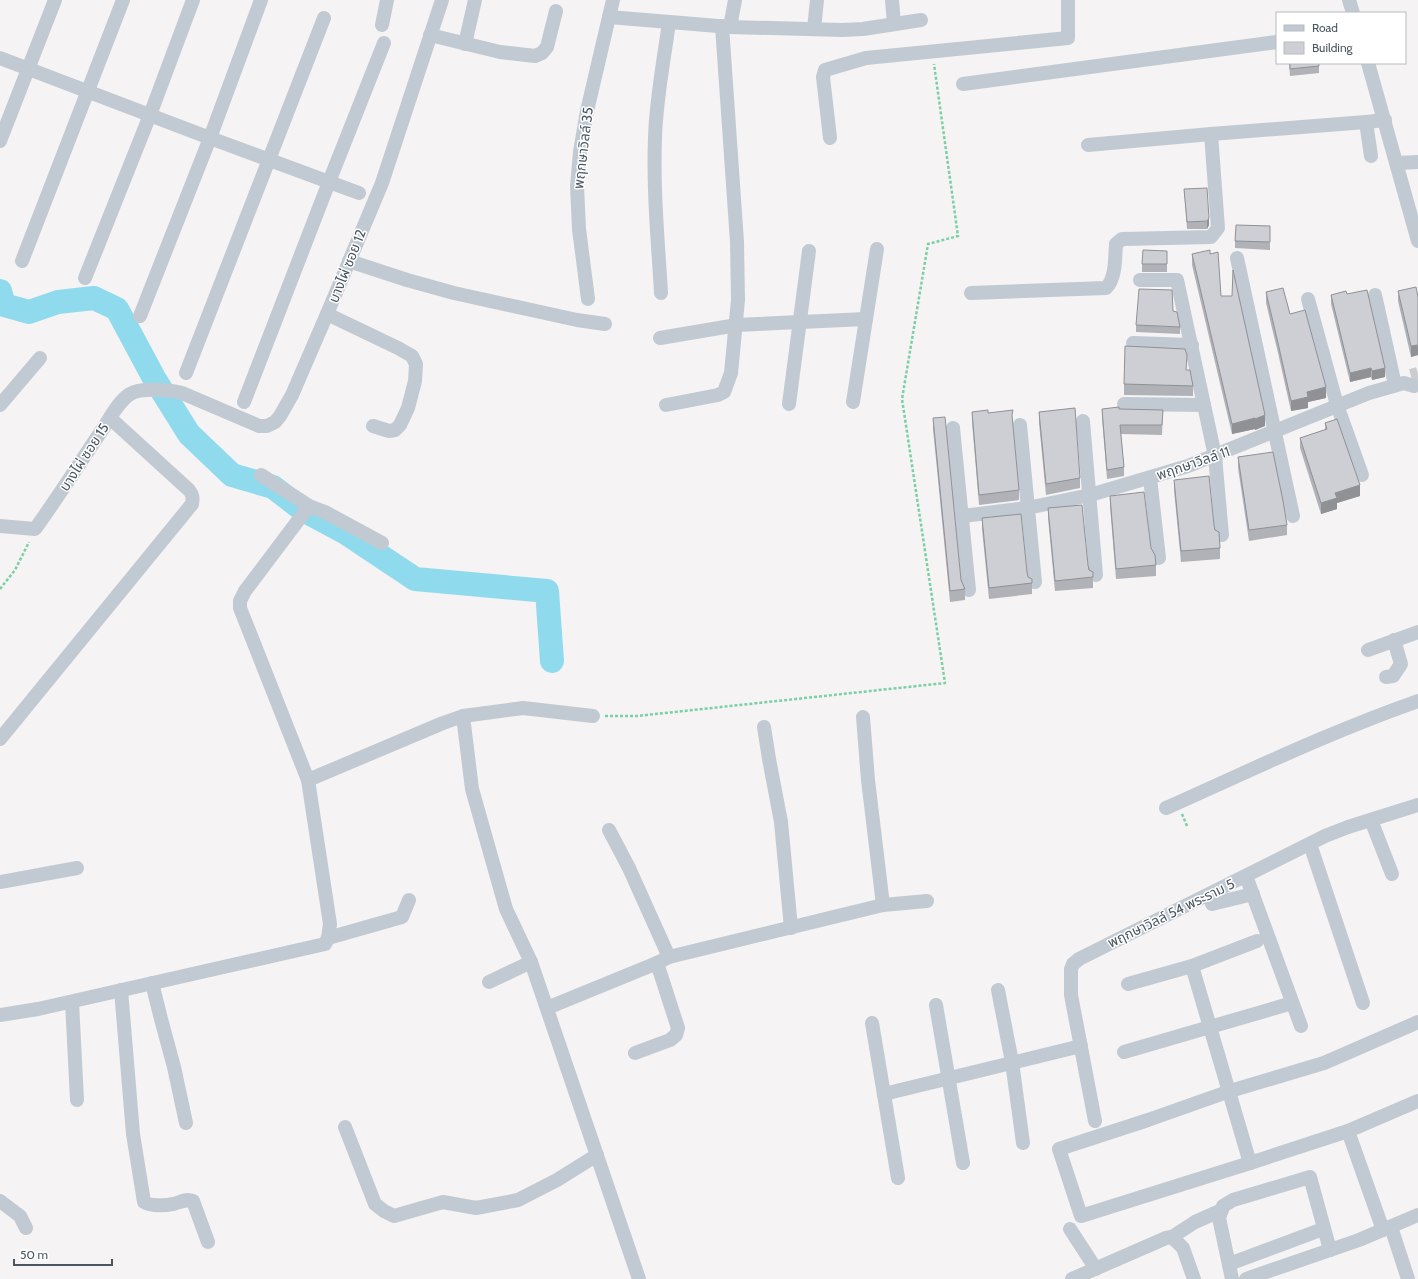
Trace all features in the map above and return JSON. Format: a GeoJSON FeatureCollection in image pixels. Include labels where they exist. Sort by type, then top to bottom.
{"type":"FeatureCollection","features":[{"type":"Feature","properties":{"kind":"street"},"geometry":{"type":"LineString","coordinates":[[0,141],[55,0]]}},
{"type":"Feature","properties":{"kind":"street"},"geometry":{"type":"LineString","coordinates":[[22,261],[123,0]]}},
{"type":"Feature","properties":{"kind":"street"},"geometry":{"type":"LineString","coordinates":[[85,278],[150,115],[193,0]]}},
{"type":"Feature","properties":{"kind":"street"},"geometry":{"type":"LineString","coordinates":[[140,316],[210,138],[261,0]]}},
{"type":"Feature","properties":{"kind":"street"},"geometry":{"type":"LineString","coordinates":[[382,25],[388,0]]}},
{"type":"Feature","properties":{"kind":"street","name":"บางไผ่ ซอย 12"},"geometry":{"type":"LineString","coordinates":[[173,390],[259,426],[267,426],[275,422],[280,416],[292,395],[328,314],[382,183],[442,0]]}},
{"type":"Feature","properties":{"kind":"street"},"geometry":{"type":"LineString","coordinates":[[465,44],[475,0]]}},
{"type":"Feature","properties":{"kind":"street","name":"พฤกษาวิลล์ 35"},"geometry":{"type":"LineString","coordinates":[[588,299],[579,228],[577,186],[580,152],[587,111],[613,0]]}},
{"type":"Feature","properties":{"kind":"street"},"geometry":{"type":"LineString","coordinates":[[666,405],[718,395],[724,392],[731,373],[737,325],[738,300],[737,242],[726,27],[735,0]]}},
{"type":"Feature","properties":{"kind":"street"},"geometry":{"type":"LineString","coordinates":[[814,29],[817,0]]}},
{"type":"Feature","properties":{"kind":"street"},"geometry":{"type":"LineString","coordinates":[[892,0],[894,24]]}},
{"type":"Feature","properties":{"kind":"street"},"geometry":{"type":"LineString","coordinates":[[830,138],[823,77],[824,70],[866,58],[1068,38],[1068,0]]}},
{"type":"Feature","properties":{"kind":"street"},"geometry":{"type":"LineString","coordinates":[[1349,0],[1353,12]]}},
{"type":"Feature","properties":{"kind":"street"},"geometry":{"type":"LineString","coordinates":[[430,35],[500,52],[535,56],[542,53],[547,47],[556,11]]}},
{"type":"Feature","properties":{"kind":"street"},"geometry":{"type":"LineString","coordinates":[[609,17],[726,27],[814,29],[856,29],[921,20]]}},
{"type":"Feature","properties":{"kind":"street"},"geometry":{"type":"LineString","coordinates":[[186,373],[324,18]]}},
{"type":"Feature","properties":{"kind":"street"},"geometry":{"type":"LineString","coordinates":[[661,293],[655,194],[655,136],[669,22]]}},
{"type":"Feature","properties":{"kind":"street"},"geometry":{"type":"LineString","coordinates":[[964,84],[1276,42]]}},
{"type":"Feature","properties":{"kind":"street"},"geometry":{"type":"LineString","coordinates":[[244,402],[328,182],[384,43]]}},
{"type":"Feature","properties":{"kind":"street"},"geometry":{"type":"LineString","coordinates":[[0,58],[359,193]]}},
{"type":"Feature","properties":{"kind":"street"},"geometry":{"type":"LineString","coordinates":[[1368,64],[1418,241]]}},
{"type":"Feature","properties":{"kind":"street"},"geometry":{"type":"LineString","coordinates":[[1088,145],[1385,120]]}},
{"type":"Feature","properties":{"kind":"street"},"geometry":{"type":"LineString","coordinates":[[1366,122],[1371,156]]}},
{"type":"Feature","properties":{"kind":"street"},"geometry":{"type":"LineString","coordinates":[[971,293],[1106,288],[1112,278],[1116,244],[1122,239],[1211,237],[1215,234],[1218,228],[1211,134]]}},
{"type":"Feature","properties":{"kind":"street"},"geometry":{"type":"LineString","coordinates":[[1397,163],[1418,162]]}},
{"type":"Feature","properties":{"kind":"street"},"geometry":{"type":"LineString","coordinates":[[853,402],[877,249]]}},
{"type":"Feature","properties":{"kind":"street"},"geometry":{"type":"LineString","coordinates":[[789,404],[809,251]]}},
{"type":"Feature","properties":{"kind":"street"},"geometry":{"type":"LineString","coordinates":[[1237,258],[1293,516]]}},
{"type":"Feature","properties":{"kind":"street"},"geometry":{"type":"LineString","coordinates":[[349,261],[407,280],[454,292],[577,320],[605,324]]}},
{"type":"Feature","properties":{"kind":"street"},"geometry":{"type":"LineString","coordinates":[[1140,280],[1174,274],[1192,345],[1215,456],[1222,535]]}},
{"type":"Feature","properties":{"kind":"street","name":"พฤกษาวิลล์ 11"},"geometry":{"type":"LineString","coordinates":[[963,516],[1027,508],[1090,495],[1150,478],[1215,456],[1369,393],[1406,382],[1375,294]]}},
{"type":"Feature","properties":{"kind":"street"},"geometry":{"type":"LineString","coordinates":[[1308,299],[1337,405],[1362,476]]}},
{"type":"Feature","properties":{"kind":"street"},"geometry":{"type":"LineString","coordinates":[[328,314],[398,348],[412,356],[416,364],[415,381],[408,408],[400,425],[395,430],[389,431],[373,426]]}},
{"type":"Feature","properties":{"kind":"street"},"geometry":{"type":"LineString","coordinates":[[660,338],[737,325],[866,319]]}},
{"type":"Feature","properties":{"kind":"street"},"geometry":{"type":"LineString","coordinates":[[1134,343],[1192,345]]}},
{"type":"Feature","properties":{"kind":"street"},"geometry":{"type":"LineString","coordinates":[[0,405],[40,358]]}},
{"type":"Feature","properties":{"kind":"street","name":"บางไผ่ ซอย 15"},"geometry":{"type":"LineString","coordinates":[[35,529],[58,498],[123,400],[138,390],[173,390]]}},
{"type":"Feature","properties":{"kind":"street"},"geometry":{"type":"LineString","coordinates":[[1124,404],[1204,405]]}},
{"type":"Feature","properties":{"kind":"street"},"geometry":{"type":"LineString","coordinates":[[0,739],[192,504],[192,494],[189,490],[110,418]]}},
{"type":"Feature","properties":{"kind":"street"},"geometry":{"type":"LineString","coordinates":[[1083,421],[1096,575]]}},
{"type":"Feature","properties":{"kind":"street"},"geometry":{"type":"LineString","coordinates":[[1020,425],[1035,582]]}},
{"type":"Feature","properties":{"kind":"street"},"geometry":{"type":"LineString","coordinates":[[953,428],[963,516],[969,590]]}},
{"type":"Feature","properties":{"kind":"street"},"geometry":{"type":"LineString","coordinates":[[261,475],[305,512],[325,512],[382,542]]}},
{"type":"Feature","properties":{"kind":"street"},"geometry":{"type":"LineString","coordinates":[[1150,478],[1159,558]]}},
{"type":"Feature","properties":{"kind":"street"},"geometry":{"type":"LineString","coordinates":[[0,1015],[72,1002],[325,944],[328,938],[330,924],[308,780],[240,608],[240,601],[245,592],[305,512]]}},
{"type":"Feature","properties":{"kind":"street"},"geometry":{"type":"LineString","coordinates":[[0,526],[35,529]]}},
{"type":"Feature","properties":{"kind":"street"},"geometry":{"type":"LineString","coordinates":[[1368,650],[1418,632]]}},
{"type":"Feature","properties":{"kind":"street"},"geometry":{"type":"LineString","coordinates":[[1386,677],[1393,676],[1402,664],[1394,640]]}},
{"type":"Feature","properties":{"kind":"street"},"geometry":{"type":"LineString","coordinates":[[1166,808],[1300,747],[1418,701]]}},
{"type":"Feature","properties":{"kind":"street"},"geometry":{"type":"LineString","coordinates":[[308,780],[463,716],[523,708],[593,716]]}},
{"type":"Feature","properties":{"kind":"street"},"geometry":{"type":"LineString","coordinates":[[463,716],[472,789],[506,909],[532,962],[639,1279]]}},
{"type":"Feature","properties":{"kind":"street"},"geometry":{"type":"LineString","coordinates":[[863,717],[868,780],[883,905]]}},
{"type":"Feature","properties":{"kind":"street"},"geometry":{"type":"LineString","coordinates":[[764,727],[781,822],[792,928]]}},
{"type":"Feature","properties":{"kind":"street","name":"พฤกษาวิลล์ 54 พระราม 5"},"geometry":{"type":"LineString","coordinates":[[1095,1121],[1071,995],[1071,969],[1073,964],[1086,955],[1310,844],[1348,827],[1418,805]]}},
{"type":"Feature","properties":{"kind":"street"},"geometry":{"type":"LineString","coordinates":[[1371,820],[1392,874]]}},
{"type":"Feature","properties":{"kind":"street"},"geometry":{"type":"LineString","coordinates":[[608,830],[629,868],[663,960],[678,1028],[676,1035],[670,1040],[635,1053]]}},
{"type":"Feature","properties":{"kind":"street"},"geometry":{"type":"LineString","coordinates":[[1310,844],[1363,1002]]}},
{"type":"Feature","properties":{"kind":"street"},"geometry":{"type":"LineString","coordinates":[[0,882],[77,868]]}},
{"type":"Feature","properties":{"kind":"street"},"geometry":{"type":"LineString","coordinates":[[1246,876],[1301,1026]]}},
{"type":"Feature","properties":{"kind":"street"},"geometry":{"type":"LineString","coordinates":[[1212,904],[1253,894]]}},
{"type":"Feature","properties":{"kind":"street"},"geometry":{"type":"LineString","coordinates":[[328,938],[402,918],[409,900]]}},
{"type":"Feature","properties":{"kind":"street"},"geometry":{"type":"LineString","coordinates":[[547,1008],[663,960],[883,905],[926,901]]}},
{"type":"Feature","properties":{"kind":"street"},"geometry":{"type":"LineString","coordinates":[[1128,984],[1192,966],[1257,941]]}},
{"type":"Feature","properties":{"kind":"street"},"geometry":{"type":"LineString","coordinates":[[489,982],[532,962]]}},
{"type":"Feature","properties":{"kind":"street"},"geometry":{"type":"LineString","coordinates":[[1192,966],[1230,1090],[1250,1163]]}},
{"type":"Feature","properties":{"kind":"street"},"geometry":{"type":"LineString","coordinates":[[152,984],[174,1067],[186,1123]]}},
{"type":"Feature","properties":{"kind":"street"},"geometry":{"type":"LineString","coordinates":[[121,990],[133,1134],[144,1202],[148,1205],[171,1205],[190,1199],[208,1242]]}},
{"type":"Feature","properties":{"kind":"street"},"geometry":{"type":"LineString","coordinates":[[998,990],[1012,1062],[1023,1143]]}},
{"type":"Feature","properties":{"kind":"street"},"geometry":{"type":"LineString","coordinates":[[72,1002],[77,1100]]}},
{"type":"Feature","properties":{"kind":"street"},"geometry":{"type":"LineString","coordinates":[[1124,1052],[1211,1028],[1289,1004]]}},
{"type":"Feature","properties":{"kind":"street"},"geometry":{"type":"LineString","coordinates":[[936,1005],[963,1162]]}},
{"type":"Feature","properties":{"kind":"street"},"geometry":{"type":"LineString","coordinates":[[1418,1022],[1324,1063],[1230,1090],[1148,1120],[1059,1149],[1081,1216],[1348,1131],[1418,1101]]}},
{"type":"Feature","properties":{"kind":"street"},"geometry":{"type":"LineString","coordinates":[[872,1024],[898,1178]]}},
{"type":"Feature","properties":{"kind":"street"},"geometry":{"type":"LineString","coordinates":[[884,1094],[1081,1046]]}},
{"type":"Feature","properties":{"kind":"street"},"geometry":{"type":"LineString","coordinates":[[345,1127],[375,1204],[384,1212],[394,1216],[443,1202],[476,1208],[518,1200],[557,1180],[597,1155]]}},
{"type":"Feature","properties":{"kind":"street"},"geometry":{"type":"LineString","coordinates":[[1348,1131],[1408,1279]]}},
{"type":"Feature","properties":{"kind":"street"},"geometry":{"type":"LineString","coordinates":[[1232,1279],[1219,1218],[1223,1206],[1233,1200],[1310,1177],[1323,1229],[1330,1250]]}},
{"type":"Feature","properties":{"kind":"street"},"geometry":{"type":"LineString","coordinates":[[0,1201],[20,1216],[26,1228]]}},
{"type":"Feature","properties":{"kind":"street"},"geometry":{"type":"LineString","coordinates":[[1072,1279],[1166,1238],[1172,1237],[1195,1222],[1222,1210]]}},
{"type":"Feature","properties":{"kind":"street"},"geometry":{"type":"LineString","coordinates":[[1246,1279],[1330,1250],[1418,1215]]}},
{"type":"Feature","properties":{"kind":"street"},"geometry":{"type":"LineString","coordinates":[[1070,1229],[1096,1269]]}},
{"type":"Feature","properties":{"kind":"street"},"geometry":{"type":"LineString","coordinates":[[1229,1264],[1323,1229]]}},
{"type":"Feature","properties":{"kind":"street"},"geometry":{"type":"LineString","coordinates":[[1172,1237],[1183,1248],[1194,1279]]}},
{"type":"Feature","properties":{"kind":"path"},"geometry":{"type":"LineString","coordinates":[[593,716],[637,716],[945,683],[902,399],[928,244],[958,236],[932,52]]}},
{"type":"Feature","properties":{"kind":"path"},"geometry":{"type":"LineString","coordinates":[[0,589],[15,570],[35,529]]}},
{"type":"Feature","properties":{"kind":"building"},"geometry":{"type":"Polygon","coordinates":[[[1290,64],[1319,64],[1319,66],[1290,69],[1290,64]]]}},
{"type":"Feature","properties":{"kind":"building"},"geometry":{"type":"Polygon","coordinates":[[[1207,188],[1209,218],[1207,221],[1187,222],[1184,189],[1207,188]]]}},
{"type":"Feature","properties":{"kind":"building"},"geometry":{"type":"Polygon","coordinates":[[[1236,225],[1270,226],[1270,242],[1235,241],[1236,225]]]}},
{"type":"Feature","properties":{"kind":"building"},"geometry":{"type":"Polygon","coordinates":[[[1143,250],[1167,251],[1167,264],[1142,264],[1143,250]]]}},
{"type":"Feature","properties":{"kind":"building"},"geometry":{"type":"Polygon","coordinates":[[[1210,250],[1210,254],[1218,252],[1221,296],[1232,296],[1233,270],[1265,415],[1255,419],[1232,424],[1192,254],[1210,250]]]}},
{"type":"Feature","properties":{"kind":"building"},"geometry":{"type":"Polygon","coordinates":[[[1416,287],[1418,297],[1418,345],[1411,346],[1398,291],[1416,287]]]}},
{"type":"Feature","properties":{"kind":"building"},"geometry":{"type":"Polygon","coordinates":[[[1283,288],[1290,314],[1305,310],[1326,387],[1307,392],[1308,397],[1291,401],[1266,292],[1283,288]]]}},
{"type":"Feature","properties":{"kind":"building"},"geometry":{"type":"Polygon","coordinates":[[[1139,289],[1172,290],[1173,311],[1177,312],[1180,327],[1136,325],[1139,289]]]}},
{"type":"Feature","properties":{"kind":"building"},"geometry":{"type":"Polygon","coordinates":[[[1367,290],[1385,368],[1372,371],[1371,368],[1350,373],[1331,295],[1346,291],[1347,294],[1367,290]]]}},
{"type":"Feature","properties":{"kind":"building"},"geometry":{"type":"Polygon","coordinates":[[[1125,346],[1185,349],[1187,355],[1186,370],[1190,370],[1193,386],[1124,384],[1125,346]]]}},
{"type":"Feature","properties":{"kind":"building"},"geometry":{"type":"Polygon","coordinates":[[[1119,407],[1119,409],[1163,410],[1162,425],[1120,425],[1124,467],[1107,470],[1102,409],[1119,407]]]}},
{"type":"Feature","properties":{"kind":"building"},"geometry":{"type":"Polygon","coordinates":[[[1075,408],[1080,478],[1046,484],[1039,412],[1075,408]]]}},
{"type":"Feature","properties":{"kind":"building"},"geometry":{"type":"Polygon","coordinates":[[[988,410],[988,413],[1013,410],[1012,415],[1019,490],[979,495],[972,412],[988,410]]]}},
{"type":"Feature","properties":{"kind":"building"},"geometry":{"type":"Polygon","coordinates":[[[945,417],[961,580],[965,589],[950,591],[933,418],[945,417]]]}},
{"type":"Feature","properties":{"kind":"building"},"geometry":{"type":"Polygon","coordinates":[[[1337,419],[1360,485],[1335,493],[1337,498],[1321,503],[1300,438],[1327,429],[1325,423],[1337,419]]]}},
{"type":"Feature","properties":{"kind":"building"},"geometry":{"type":"Polygon","coordinates":[[[1273,452],[1287,525],[1249,530],[1238,457],[1273,452]]]}},
{"type":"Feature","properties":{"kind":"building"},"geometry":{"type":"Polygon","coordinates":[[[1209,476],[1214,525],[1215,530],[1219,532],[1220,548],[1181,551],[1174,480],[1209,476]]]}},
{"type":"Feature","properties":{"kind":"building"},"geometry":{"type":"Polygon","coordinates":[[[1144,492],[1151,548],[1155,555],[1156,565],[1116,569],[1110,496],[1144,492]]]}},
{"type":"Feature","properties":{"kind":"building"},"geometry":{"type":"Polygon","coordinates":[[[1082,505],[1088,565],[1089,570],[1093,572],[1093,577],[1055,581],[1048,508],[1082,505]]]}},
{"type":"Feature","properties":{"kind":"building"},"geometry":{"type":"Polygon","coordinates":[[[1021,514],[1027,572],[1028,577],[1032,579],[1032,583],[989,588],[982,518],[1021,514]]]}},
{"type":"Feature","properties":{"kind":"waterway"},"geometry":{"type":"LineString","coordinates":[[0,291],[4,305],[29,312],[58,302],[94,298],[117,309],[154,378],[189,434],[232,475],[273,487],[303,510],[346,533],[415,579],[547,591],[552,661]]}},
{"type":"Feature","properties":{"kind":"tunnel"},"geometry":{"type":"LineString","coordinates":[[1411,376],[1418,374]]}}]}
